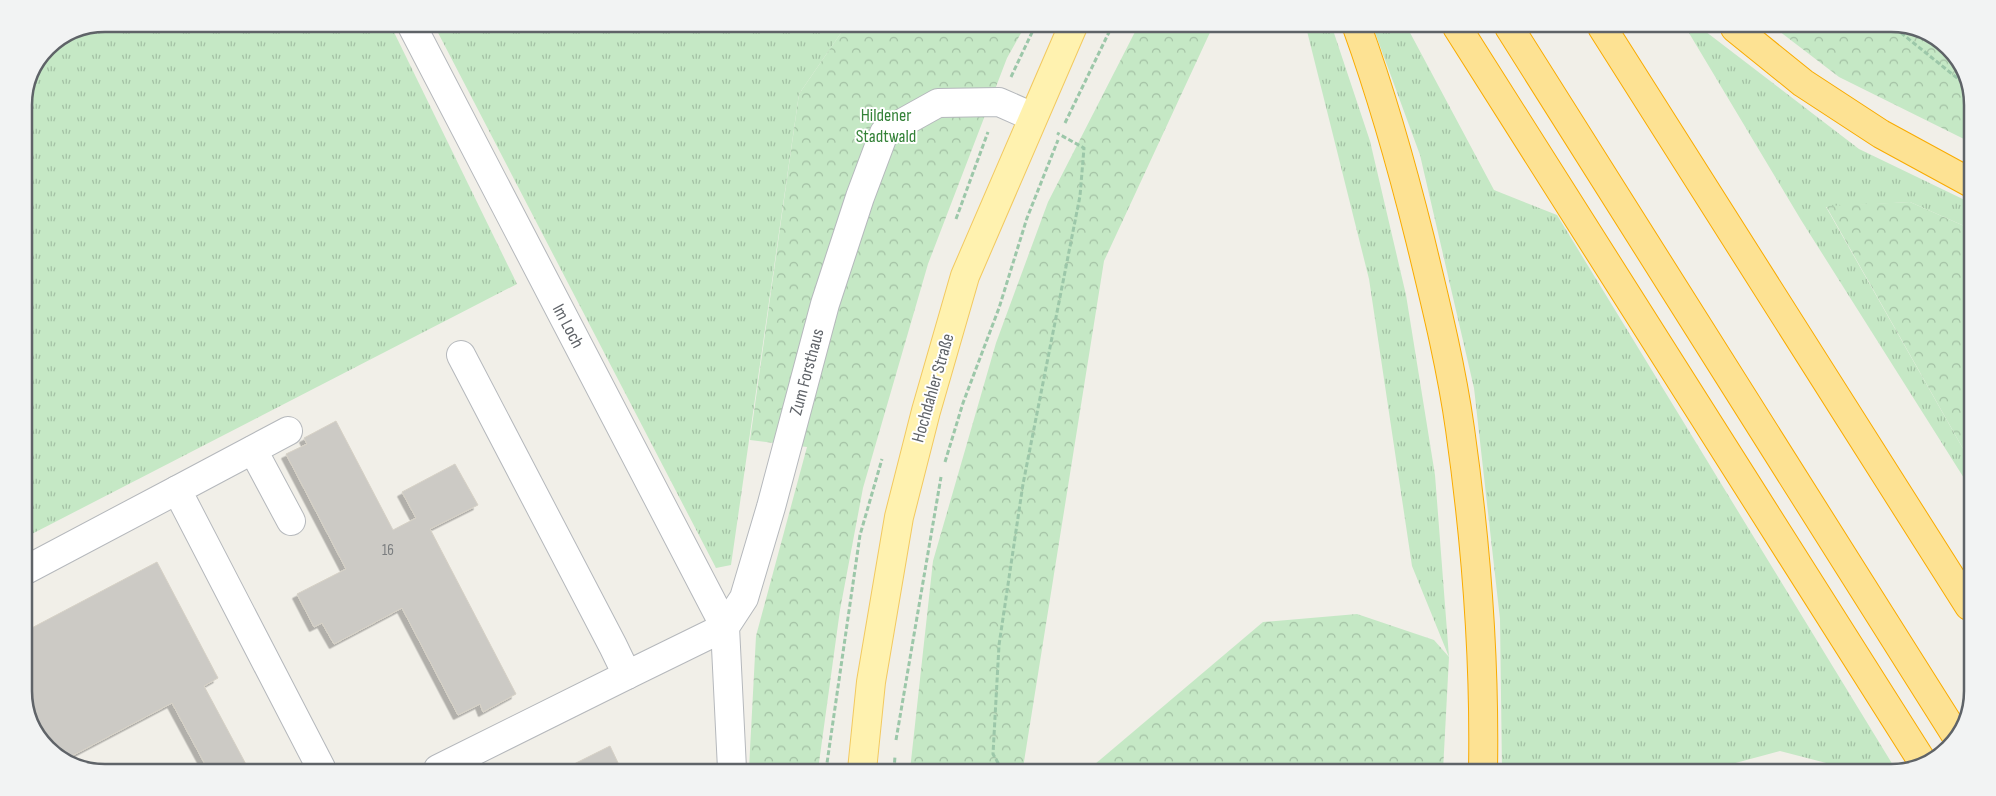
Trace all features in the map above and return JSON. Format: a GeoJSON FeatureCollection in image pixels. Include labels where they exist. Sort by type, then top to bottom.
{"type":"FeatureCollection","features":[{"type":"Feature","properties":{"kind":"highway"},"geometry":{"type":"LineString","coordinates":[[1359,32],[1400,157],[1433,292],[1460,428],[1473,543],[1484,701],[1483,764]]}},
{"type":"Feature","properties":{"kind":"highway"},"geometry":{"type":"LineString","coordinates":[[1459,32],[1919,758]]}},
{"type":"Feature","properties":{"kind":"highway"},"geometry":{"type":"LineString","coordinates":[[1512,32],[1952,729]]}},
{"type":"Feature","properties":{"kind":"highway"},"geometry":{"type":"LineString","coordinates":[[1605,32],[1964,598]]}},
{"type":"Feature","properties":{"kind":"highway"},"geometry":{"type":"LineString","coordinates":[[1740,32],[1811,88],[1882,134],[1963,178]]}},
{"type":"Feature","properties":{"kind":"main road","name":"Hochdahler Straße"},"geometry":{"type":"LineString","coordinates":[[863,764],[871,682],[899,516],[926,411],[965,276],[1070,32]]}},
{"type":"Feature","properties":{"kind":"street","name":"Im Loch"},"geometry":{"type":"LineString","coordinates":[[415,32],[725,627]]}},
{"type":"Feature","properties":{"kind":"street","name":"Zum Forsthaus"},"geometry":{"type":"LineString","coordinates":[[725,627],[744,598],[771,507],[825,304],[860,196],[884,134],[938,103],[999,102],[1033,117]]}},
{"type":"Feature","properties":{"kind":"street"},"geometry":{"type":"LineString","coordinates":[[461,355],[614,646],[627,675]]}},
{"type":"Feature","properties":{"kind":"street"},"geometry":{"type":"LineString","coordinates":[[33,565],[288,431]]}},
{"type":"Feature","properties":{"kind":"street"},"geometry":{"type":"LineString","coordinates":[[253,450],[291,521]]}},
{"type":"Feature","properties":{"kind":"street"},"geometry":{"type":"LineString","coordinates":[[177,490],[319,764]]}},
{"type":"Feature","properties":{"kind":"street"},"geometry":{"type":"LineString","coordinates":[[448,764],[725,627],[732,764]]}},
{"type":"Feature","properties":{"kind":"path"},"geometry":{"type":"LineString","coordinates":[[999,102],[1032,32]]}},
{"type":"Feature","properties":{"kind":"path"},"geometry":{"type":"LineString","coordinates":[[896,746],[942,471],[963,404],[999,308],[1026,218],[1059,134],[1109,32]]}},
{"type":"Feature","properties":{"kind":"path"},"geometry":{"type":"LineString","coordinates":[[1902,33],[1959,79]]}},
{"type":"Feature","properties":{"kind":"path"},"geometry":{"type":"LineString","coordinates":[[999,764],[993,754],[999,644],[1023,484],[1078,205],[1084,164],[1084,148],[1033,117]]}},
{"type":"Feature","properties":{"kind":"path"},"geometry":{"type":"LineString","coordinates":[[894,764],[895,754]]}},
{"type":"Feature","properties":{"kind":"green space"},"geometry":{"type":"Polygon","coordinates":[[[106,32],[394,32],[517,284],[33,534],[32,106],[38,78],[45,65],[65,45],[78,38],[106,32]]]}},
{"type":"Feature","properties":{"kind":"green space"},"geometry":{"type":"Polygon","coordinates":[[[438,32],[842,32],[799,94],[731,565],[716,568],[438,32]]]}},
{"type":"Feature","properties":{"kind":"green space","name":"Hildener Stadtwald"},"geometry":{"type":"Polygon","coordinates":[[[842,32],[1022,32],[1007,58],[928,264],[863,488],[840,610],[819,764],[749,764],[756,636],[807,447],[750,440],[799,94],[842,32]]]}},
{"type":"Feature","properties":{"kind":"green space"},"geometry":{"type":"Polygon","coordinates":[[[1135,32],[1210,32],[1104,261],[1024,764],[911,764],[933,561],[996,343],[1048,202],[1135,32]]]}},
{"type":"Feature","properties":{"kind":"green space"},"geometry":{"type":"Polygon","coordinates":[[[1307,32],[1334,32],[1370,141],[1406,295],[1435,475],[1449,657],[1412,566],[1369,279],[1307,32]]]}},
{"type":"Feature","properties":{"kind":"green space"},"geometry":{"type":"Polygon","coordinates":[[[1375,32],[1410,32],[1494,190],[1557,215],[1892,764],[1830,764],[1780,751],[1732,764],[1502,764],[1500,619],[1474,388],[1420,155],[1375,32]]]}},
{"type":"Feature","properties":{"kind":"green space"},"geometry":{"type":"Polygon","coordinates":[[[1688,32],[1706,32],[1859,149],[1963,199],[1963,226],[1910,202],[1826,207],[1964,450],[1964,478],[1801,220],[1688,32]]]}},
{"type":"Feature","properties":{"kind":"green space"},"geometry":{"type":"Polygon","coordinates":[[[1780,32],[1890,32],[1914,36],[1927,42],[1948,61],[1960,82],[1963,101],[1963,139],[1839,77],[1780,32]]]}},
{"type":"Feature","properties":{"kind":"green space"},"geometry":{"type":"Polygon","coordinates":[[[1910,202],[1963,226],[1964,450],[1826,206],[1910,202]]]}},
{"type":"Feature","properties":{"kind":"green space"},"geometry":{"type":"Polygon","coordinates":[[[1357,614],[1434,640],[1449,657],[1443,764],[1095,764],[1263,622],[1357,614]]]}},
{"type":"Feature","properties":{"kind":"building"},"geometry":{"type":"Polygon","coordinates":[[[336,421],[393,530],[416,518],[402,492],[455,464],[478,505],[430,529],[516,694],[483,712],[480,704],[458,715],[402,608],[334,644],[322,623],[314,627],[297,594],[346,569],[286,454],[307,444],[304,438],[336,421]]]}},
{"type":"Feature","properties":{"kind":"building"},"geometry":{"type":"Polygon","coordinates":[[[157,562],[218,678],[204,686],[246,764],[205,764],[172,703],[72,756],[65,751],[57,745],[42,727],[34,705],[33,627],[157,562]]]}},
{"type":"Feature","properties":{"kind":"building"},"geometry":{"type":"Polygon","coordinates":[[[610,746],[619,764],[574,764],[610,746]]]}}]}
